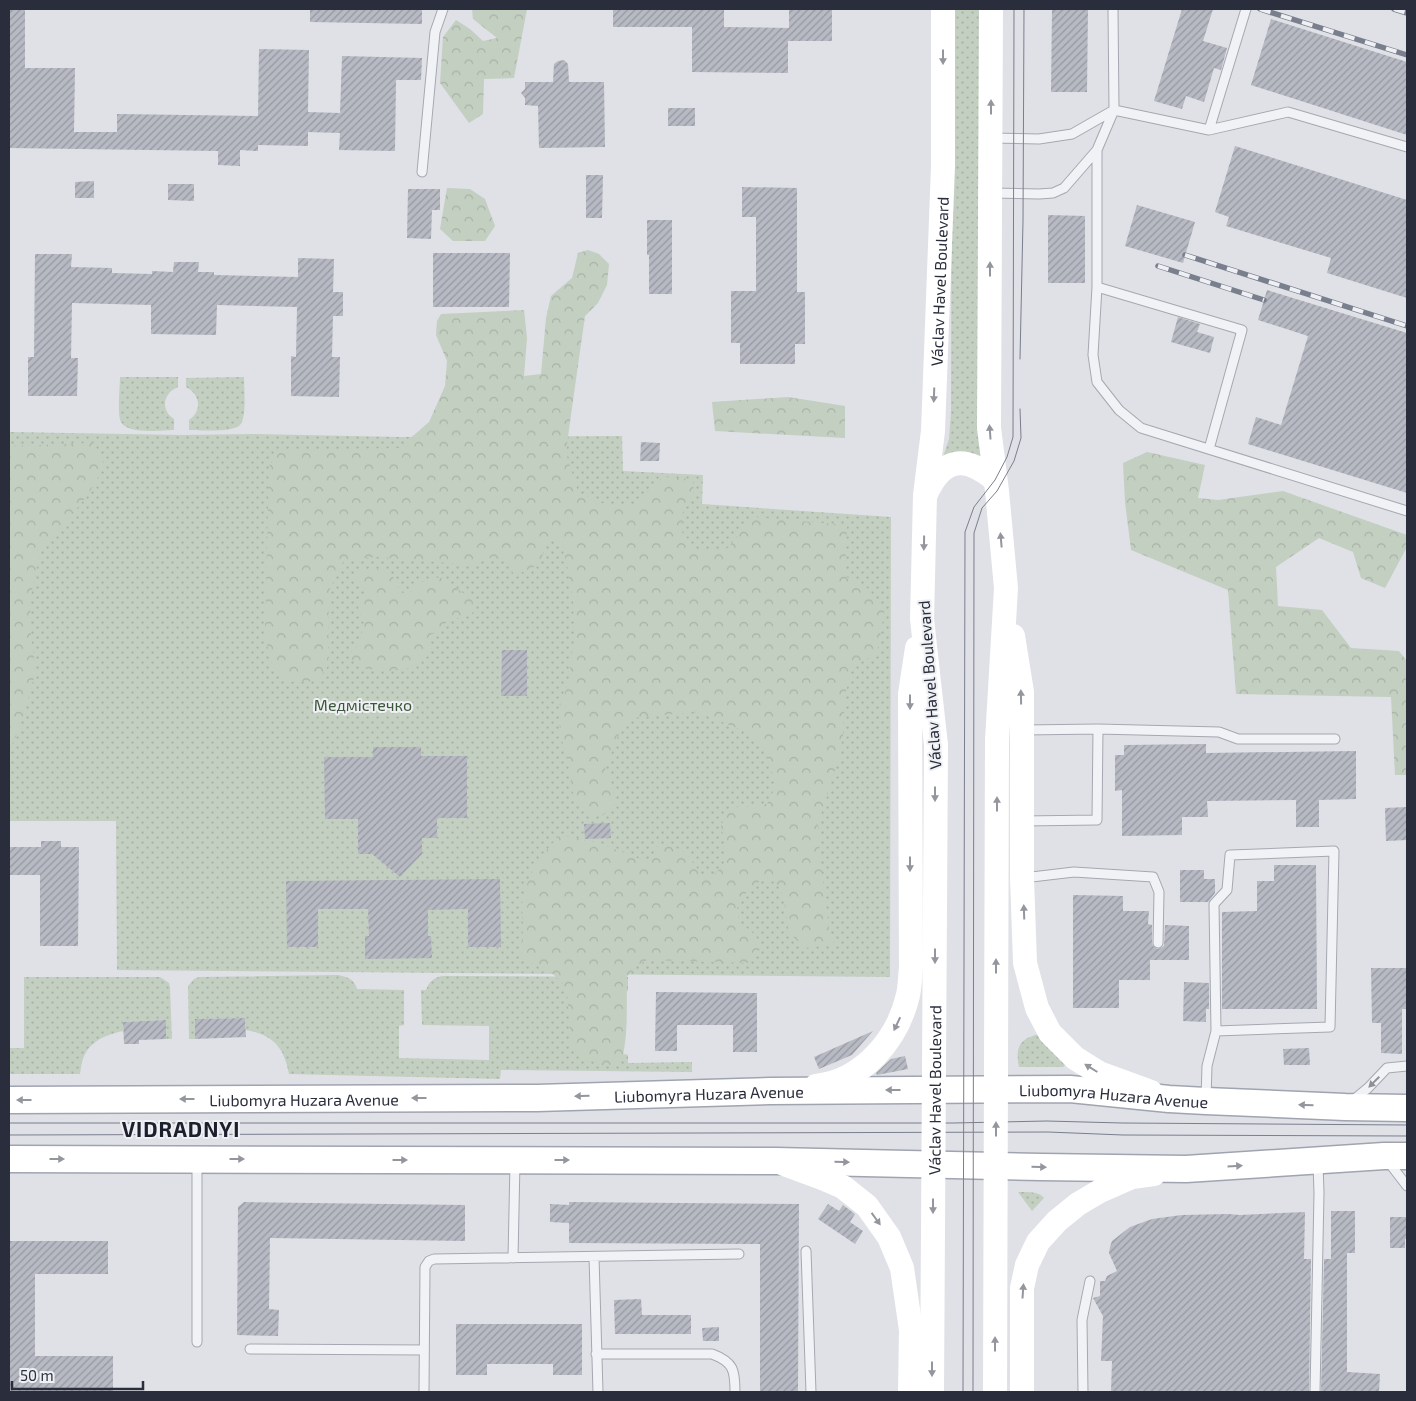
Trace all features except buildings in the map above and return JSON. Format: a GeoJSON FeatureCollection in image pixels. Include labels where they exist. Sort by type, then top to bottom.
{"type":"FeatureCollection","features":[{"type":"Feature","properties":{"kind":"main road","name":"Václav Havel Boulevard"},"geometry":{"type":"LineString","coordinates":[[932,1392],[936,745],[922,619],[925,495],[933,431],[943,166],[942,9]]}},
{"type":"Feature","properties":{"kind":"main road"},"geometry":{"type":"LineString","coordinates":[[991,9],[989,428],[1006,588],[1022,692],[1022,878],[1025,963],[1037,1008],[1046,1027],[1076,1058],[1099,1073],[1169,1099]]}},
{"type":"Feature","properties":{"kind":"main road"},"geometry":{"type":"LineString","coordinates":[[925,495],[938,474],[954,464],[974,466],[995,480]]}},
{"type":"Feature","properties":{"kind":"main road"},"geometry":{"type":"LineString","coordinates":[[995,1392],[997,740],[1006,588]]}},
{"type":"Feature","properties":{"kind":"main road"},"geometry":{"type":"LineString","coordinates":[[770,1091],[828,1085],[845,1078],[861,1068],[879,1052],[892,1035],[903,1013],[909,993],[911,968],[910,694],[922,619]]}},
{"type":"Feature","properties":{"kind":"main road","name":"Liubomyra Huzara Avenue"},"geometry":{"type":"LineString","coordinates":[[9,1100],[537,1098],[770,1091],[1070,1089],[1169,1099],[1407,1108]]}},
{"type":"Feature","properties":{"kind":"main road"},"geometry":{"type":"LineString","coordinates":[[9,1159],[776,1160],[1058,1168],[1186,1169],[1396,1156]]}},
{"type":"Feature","properties":{"kind":"main road"},"geometry":{"type":"LineString","coordinates":[[776,1160],[843,1188],[867,1206],[889,1237],[902,1268],[911,1330],[910,1392]]}},
{"type":"Feature","properties":{"kind":"main road"},"geometry":{"type":"LineString","coordinates":[[1022,1392],[1022,1288],[1027,1265],[1038,1242],[1057,1221],[1078,1204],[1100,1191],[1132,1178],[1186,1169]]}},
{"type":"Feature","properties":{"kind":"lane"},"geometry":{"type":"LineString","coordinates":[[422,172],[435,32],[443,9]]}},
{"type":"Feature","properties":{"kind":"lane"},"geometry":{"type":"LineString","coordinates":[[990,193],[1053,193],[1064,188],[1097,150],[1114,110],[1112,9]]}},
{"type":"Feature","properties":{"kind":"lane"},"geometry":{"type":"LineString","coordinates":[[1209,130],[1246,9]]}},
{"type":"Feature","properties":{"kind":"lane"},"geometry":{"type":"LineString","coordinates":[[991,138],[1039,139],[1072,134],[1114,110],[1209,130],[1288,112],[1407,147]]}},
{"type":"Feature","properties":{"kind":"lane"},"geometry":{"type":"LineString","coordinates":[[1097,150],[1097,286],[1093,355],[1097,382],[1119,410],[1141,428],[1407,511]]}},
{"type":"Feature","properties":{"kind":"lane"},"geometry":{"type":"LineString","coordinates":[[1097,286],[1242,330],[1209,449]]}},
{"type":"Feature","properties":{"kind":"lane"},"geometry":{"type":"LineString","coordinates":[[1021,730],[1098,729],[1219,732],[1238,739],[1334,739]]}},
{"type":"Feature","properties":{"kind":"lane"},"geometry":{"type":"LineString","coordinates":[[1022,821],[1097,820],[1098,729]]}},
{"type":"Feature","properties":{"kind":"lane"},"geometry":{"type":"LineString","coordinates":[[1206,1101],[1207,1066],[1216,1031],[1214,904],[1227,890],[1230,855],[1334,851],[1330,1027],[1216,1031]]}},
{"type":"Feature","properties":{"kind":"lane"},"geometry":{"type":"LineString","coordinates":[[1022,878],[1074,872],[1153,877],[1159,892],[1158,943]]}},
{"type":"Feature","properties":{"kind":"lane"},"geometry":{"type":"LineString","coordinates":[[1345,1107],[1368,1088],[1387,1068],[1407,1066]]}},
{"type":"Feature","properties":{"kind":"lane"},"geometry":{"type":"LineString","coordinates":[[1396,1156],[1407,1186]]}},
{"type":"Feature","properties":{"kind":"lane"},"geometry":{"type":"LineString","coordinates":[[197,1159],[197,1342]]}},
{"type":"Feature","properties":{"kind":"lane"},"geometry":{"type":"LineString","coordinates":[[513,1258],[515,1160]]}},
{"type":"Feature","properties":{"kind":"lane"},"geometry":{"type":"LineString","coordinates":[[1315,1392],[1318,1161]]}},
{"type":"Feature","properties":{"kind":"lane"},"geometry":{"type":"LineString","coordinates":[[806,1251],[811,1392]]}},
{"type":"Feature","properties":{"kind":"lane"},"geometry":{"type":"LineString","coordinates":[[424,1392],[425,1267],[427,1263],[434,1259],[739,1254]]}},
{"type":"Feature","properties":{"kind":"lane"},"geometry":{"type":"LineString","coordinates":[[594,1256],[598,1392]]}},
{"type":"Feature","properties":{"kind":"lane"},"geometry":{"type":"LineString","coordinates":[[1083,1392],[1082,1320],[1090,1282]]}},
{"type":"Feature","properties":{"kind":"lane"},"geometry":{"type":"LineString","coordinates":[[250,1349],[424,1350]]}},
{"type":"Feature","properties":{"kind":"lane"},"geometry":{"type":"LineString","coordinates":[[596,1354],[712,1354],[722,1358],[735,1373],[734,1392]]}},
{"type":"Feature","properties":{"kind":"green space"},"geometry":{"type":"Polygon","coordinates":[[[472,9],[527,9],[514,78],[484,79],[483,114],[469,123],[440,83],[443,37],[456,20],[483,41],[497,38],[473,19],[472,9]]]}},
{"type":"Feature","properties":{"kind":"green space"},"geometry":{"type":"Polygon","coordinates":[[[952,9],[986,9],[986,461],[941,463],[949,439],[951,412],[952,9]]]}},
{"type":"Feature","properties":{"kind":"green space"},"geometry":{"type":"Polygon","coordinates":[[[447,188],[470,189],[485,199],[495,226],[485,241],[453,241],[440,229],[447,188]]]}},
{"type":"Feature","properties":{"kind":"green space"},"geometry":{"type":"Polygon","coordinates":[[[588,250],[599,254],[609,264],[607,285],[598,303],[585,316],[569,429],[566,453],[578,492],[601,503],[635,507],[650,488],[663,477],[693,479],[694,496],[683,509],[682,532],[696,549],[725,551],[754,517],[847,525],[845,576],[867,588],[885,608],[877,654],[853,665],[844,699],[843,736],[839,757],[818,824],[829,928],[834,944],[805,948],[789,933],[783,895],[776,882],[764,879],[748,889],[736,910],[740,923],[752,932],[762,945],[758,953],[751,958],[751,963],[647,960],[638,965],[627,976],[626,1031],[621,1063],[603,1066],[583,1057],[571,1044],[567,993],[562,983],[551,972],[521,956],[522,903],[527,884],[537,861],[559,836],[593,842],[637,858],[651,861],[656,847],[673,847],[684,852],[702,875],[712,876],[725,864],[725,844],[721,826],[729,808],[767,804],[775,788],[771,767],[760,742],[742,730],[697,712],[632,718],[618,736],[605,769],[613,786],[615,805],[602,816],[589,814],[579,806],[573,793],[567,758],[560,734],[559,706],[569,678],[575,635],[573,601],[567,565],[560,539],[547,541],[540,564],[514,576],[509,561],[493,557],[472,565],[377,557],[344,560],[329,591],[328,666],[317,681],[288,682],[270,661],[265,631],[269,466],[281,450],[399,448],[429,422],[445,386],[447,361],[436,335],[437,321],[441,314],[524,310],[527,338],[524,376],[541,374],[546,318],[551,296],[572,278],[578,253],[588,250]]]}},
{"type":"Feature","properties":{"kind":"green space"},"geometry":{"type":"Polygon","coordinates":[[[120,377],[178,377],[178,387],[169,393],[165,402],[167,411],[174,419],[174,430],[145,431],[130,429],[125,426],[121,422],[119,413],[120,377]]]}},
{"type":"Feature","properties":{"kind":"green space"},"geometry":{"type":"Polygon","coordinates":[[[244,377],[244,416],[240,425],[236,428],[223,430],[189,430],[189,420],[196,412],[198,403],[195,394],[186,387],[186,378],[244,377]]]}},
{"type":"Feature","properties":{"kind":"green space"},"geometry":{"type":"Polygon","coordinates":[[[788,397],[845,406],[845,438],[715,431],[712,402],[788,397]]]}},
{"type":"Feature","properties":{"kind":"green space","name":"Медмістечко"},"geometry":{"type":"Polygon","coordinates":[[[9,432],[400,437],[622,436],[623,471],[703,475],[702,504],[891,517],[890,977],[117,970],[116,821],[9,821],[9,432]]]}},
{"type":"Feature","properties":{"kind":"green space"},"geometry":{"type":"Polygon","coordinates":[[[94,443],[105,466],[87,496],[60,529],[44,543],[37,566],[30,601],[31,637],[36,671],[19,729],[9,751],[9,446],[94,443]]]}},
{"type":"Feature","properties":{"kind":"green space"},"geometry":{"type":"Polygon","coordinates":[[[1147,452],[1205,465],[1198,498],[1218,500],[1283,491],[1407,535],[1407,547],[1385,588],[1361,578],[1353,552],[1319,538],[1276,567],[1278,606],[1322,610],[1351,648],[1399,651],[1407,661],[1407,775],[1395,775],[1391,697],[1236,694],[1228,590],[1131,550],[1125,502],[1123,463],[1147,452]]]}},
{"type":"Feature","properties":{"kind":"green space"},"geometry":{"type":"Polygon","coordinates":[[[382,569],[393,577],[401,592],[410,595],[411,588],[431,577],[441,578],[475,601],[474,612],[447,622],[429,636],[430,653],[418,666],[393,671],[360,668],[348,655],[359,645],[364,624],[358,607],[366,595],[362,586],[353,581],[359,571],[382,569]]]}},
{"type":"Feature","properties":{"kind":"green space"},"geometry":{"type":"Polygon","coordinates":[[[338,975],[350,979],[357,989],[404,990],[404,1025],[399,1026],[399,1058],[489,1060],[489,1026],[422,1025],[421,990],[426,990],[434,979],[443,976],[628,977],[628,991],[617,993],[621,1053],[628,1055],[628,1063],[692,1062],[692,1072],[501,1070],[500,1079],[289,1074],[284,1056],[276,1044],[263,1035],[246,1030],[245,1018],[195,1019],[195,1039],[189,1039],[188,986],[194,979],[199,977],[338,975]]]}},
{"type":"Feature","properties":{"kind":"green space"},"geometry":{"type":"Polygon","coordinates":[[[24,977],[160,977],[169,983],[170,988],[172,1039],[166,1039],[166,1020],[123,1022],[123,1031],[104,1037],[89,1048],[82,1061],[80,1074],[9,1074],[9,1048],[24,1048],[24,977]]]}},
{"type":"Feature","properties":{"kind":"green space"},"geometry":{"type":"Polygon","coordinates":[[[1040,1034],[1066,1064],[1063,1067],[1019,1067],[1018,1054],[1020,1044],[1028,1038],[1040,1034]]]}},
{"type":"Feature","properties":{"kind":"green space"},"geometry":{"type":"Polygon","coordinates":[[[1018,1192],[1036,1193],[1044,1198],[1032,1211],[1018,1192]]]}},
{"type":"Feature","properties":{"kind":"tram line"},"geometry":{"type":"LineString","coordinates":[[963,1392],[965,532],[974,507],[995,480],[1007,457],[1013,437],[1014,9]]}},
{"type":"Feature","properties":{"kind":"tram line"},"geometry":{"type":"LineString","coordinates":[[1020,359],[1024,9]]}},
{"type":"Feature","properties":{"kind":"tram line"},"geometry":{"type":"LineString","coordinates":[[973,1392],[974,533],[982,508],[997,491],[1014,461],[1021,438],[1020,409]]}},
{"type":"Feature","properties":{"kind":"tram line"},"geometry":{"type":"LineString","coordinates":[[9,1123],[953,1123],[1047,1121],[1407,1125]]}},
{"type":"Feature","properties":{"kind":"tram line"},"geometry":{"type":"LineString","coordinates":[[9,1135],[1048,1132],[1123,1135],[1407,1136]]}},
{"type":"Feature","properties":{"kind":"railway"},"geometry":{"type":"LineString","coordinates":[[1260,9],[1407,55]]}},
{"type":"Feature","properties":{"kind":"railway"},"geometry":{"type":"LineString","coordinates":[[1394,9],[1407,13]]}},
{"type":"Feature","properties":{"kind":"railway"},"geometry":{"type":"LineString","coordinates":[[1185,255],[1407,326]]}},
{"type":"Feature","properties":{"kind":"railway"},"geometry":{"type":"LineString","coordinates":[[1158,266],[1264,300]]}},
{"type":"Feature","properties":{"kind":"district","name":"VIDRADNYI"},"geometry":{"type":"Point","coordinates":[181,1128]}}]}
